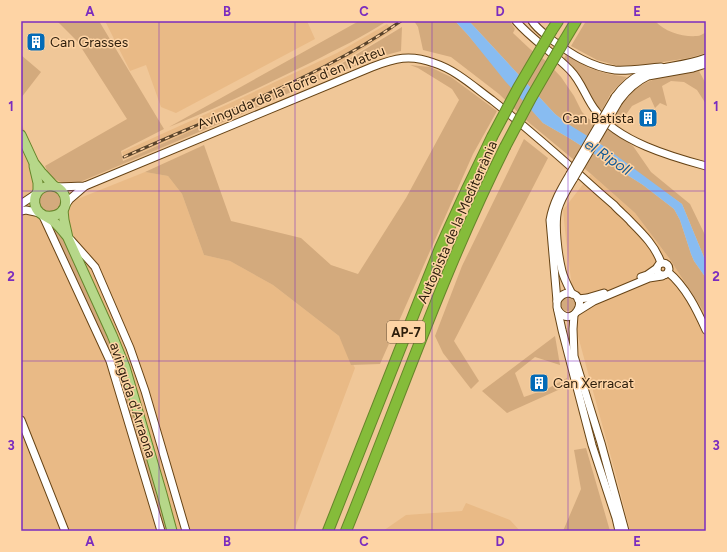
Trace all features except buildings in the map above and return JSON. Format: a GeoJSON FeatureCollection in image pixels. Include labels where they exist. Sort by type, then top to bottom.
{"type":"FeatureCollection","features":[{"type":"Feature","properties":{"kind":"highway","name":"Autopista de la Mediterrània"},"geometry":{"type":"LineString","coordinates":[[346,531],[448,273],[479,202],[505,147],[531,98],[576,21]]}},
{"type":"Feature","properties":{"kind":"highway","name":"Autopista de la Mediterrània"},"geometry":{"type":"LineString","coordinates":[[328,531],[434,260],[492,137],[518,88],[555,25]]}},
{"type":"Feature","properties":{"kind":"main road"},"geometry":{"type":"LineString","coordinates":[[21,136],[34,163],[55,187]]}},
{"type":"Feature","properties":{"kind":"main road"},"geometry":{"type":"LineString","coordinates":[[34,163],[38,183],[34,201],[36,207],[43,215],[58,225],[68,238]]}},
{"type":"Feature","properties":{"kind":"main road"},"geometry":{"type":"LineString","coordinates":[[37,193],[43,187],[49,186],[60,189],[65,196],[64,220],[68,238],[121,358],[172,531]]}},
{"type":"Feature","properties":{"kind":"main road"},"geometry":{"type":"LineString","coordinates":[[43,215],[55,216],[64,208]]}},
{"type":"Feature","properties":{"kind":"street"},"geometry":{"type":"LineString","coordinates":[[516,21],[536,41],[572,72],[595,111],[610,126],[637,142],[660,152],[706,166]]}},
{"type":"Feature","properties":{"kind":"street"},"geometry":{"type":"LineString","coordinates":[[532,21],[542,32],[567,51],[589,63],[605,68],[620,70],[661,68]]}},
{"type":"Feature","properties":{"kind":"street","name":"Avinguda de la Torre d'en Mateu"},"geometry":{"type":"LineString","coordinates":[[64,208],[70,199],[85,186],[372,67],[399,58],[411,58],[435,63],[469,82],[537,137],[630,220],[654,248],[657,254],[659,266]]}},
{"type":"Feature","properties":{"kind":"street"},"geometry":{"type":"LineString","coordinates":[[625,531],[601,443],[574,356],[573,329],[576,313],[580,305],[578,299],[572,294],[560,262],[556,221],[558,209],[572,176],[623,87],[635,77],[650,70],[680,65],[706,58]]}},
{"type":"Feature","properties":{"kind":"street"},"geometry":{"type":"LineString","coordinates":[[617,99],[642,79],[657,74],[693,68],[706,64]]}},
{"type":"Feature","properties":{"kind":"street"},"geometry":{"type":"LineString","coordinates":[[572,176],[557,196],[551,211],[550,220],[557,301],[556,307],[592,445],[616,518],[618,531]]}},
{"type":"Feature","properties":{"kind":"street","name":"Avinguda de la Torre d'en Mateu"},"geometry":{"type":"LineString","coordinates":[[55,187],[85,186]]}},
{"type":"Feature","properties":{"kind":"street"},"geometry":{"type":"LineString","coordinates":[[21,204],[37,193]]}},
{"type":"Feature","properties":{"kind":"street"},"geometry":{"type":"LineString","coordinates":[[21,211],[26,210],[43,215]]}},
{"type":"Feature","properties":{"kind":"street","name":"avinguda d'Arraona"},"geometry":{"type":"LineString","coordinates":[[43,215],[110,361],[161,531]]}},
{"type":"Feature","properties":{"kind":"street","name":"avinguda d'Arraona"},"geometry":{"type":"LineString","coordinates":[[68,238],[95,267],[130,348],[145,391],[186,531]]}},
{"type":"Feature","properties":{"kind":"street"},"geometry":{"type":"LineString","coordinates":[[557,310],[566,316],[576,313],[594,301],[649,278],[665,274],[669,269],[667,265],[663,263],[647,275],[599,295],[578,299]]}},
{"type":"Feature","properties":{"kind":"street"},"geometry":{"type":"LineString","coordinates":[[659,266],[656,270],[658,274],[665,274],[677,280],[698,313],[706,330]]}},
{"type":"Feature","properties":{"kind":"street"},"geometry":{"type":"LineString","coordinates":[[557,301],[561,295],[572,294]]}},
{"type":"Feature","properties":{"kind":"street"},"geometry":{"type":"LineString","coordinates":[[21,420],[65,531]]}},
{"type":"Feature","properties":{"kind":"shaded area"},"geometry":{"type":"Polygon","coordinates":[[[57,21],[99,21],[164,129],[121,151],[123,161],[339,65],[402,27],[401,51],[375,58],[309,84],[242,114],[80,182],[68,185],[50,177],[45,166],[127,119],[77,41],[57,21]]]}},
{"type":"Feature","properties":{"kind":"shaded area"},"geometry":{"type":"Polygon","coordinates":[[[105,21],[307,21],[315,39],[176,113],[161,107],[146,65],[130,71],[105,21]]]}},
{"type":"Feature","properties":{"kind":"shaded area"},"geometry":{"type":"Polygon","coordinates":[[[359,21],[387,21],[359,38],[294,71],[259,88],[169,127],[359,21]]]}},
{"type":"Feature","properties":{"kind":"shaded area"},"geometry":{"type":"Polygon","coordinates":[[[414,21],[455,21],[543,123],[643,185],[674,209],[680,220],[694,261],[706,278],[706,315],[669,258],[635,213],[527,121],[499,94],[451,57],[423,50],[418,27],[414,21]]]}},
{"type":"Feature","properties":{"kind":"shaded area"},"geometry":{"type":"Polygon","coordinates":[[[469,21],[510,21],[515,29],[513,33],[530,49],[546,61],[561,77],[574,96],[582,112],[589,119],[633,146],[651,172],[690,204],[706,237],[706,262],[682,204],[555,114],[469,21]]]}},
{"type":"Feature","properties":{"kind":"shaded area"},"geometry":{"type":"Polygon","coordinates":[[[586,21],[655,21],[669,31],[680,35],[698,36],[706,32],[706,53],[689,58],[650,64],[618,66],[597,60],[571,46],[586,21]]]}},
{"type":"Feature","properties":{"kind":"shaded area"},"geometry":{"type":"Polygon","coordinates":[[[387,24],[393,30],[342,62],[233,113],[125,159],[122,152],[337,53],[387,24]]]}},
{"type":"Feature","properties":{"kind":"shaded area"},"geometry":{"type":"Polygon","coordinates":[[[21,55],[41,72],[21,98],[21,55]]]}},
{"type":"Feature","properties":{"kind":"shaded area"},"geometry":{"type":"Polygon","coordinates":[[[566,55],[589,68],[608,74],[627,77],[611,93],[601,112],[577,72],[563,60],[566,55]]]}},
{"type":"Feature","properties":{"kind":"shaded area"},"geometry":{"type":"Polygon","coordinates":[[[410,65],[430,67],[451,77],[497,111],[473,154],[380,364],[351,365],[339,336],[273,285],[230,261],[204,255],[182,194],[168,176],[145,172],[204,145],[231,221],[301,238],[331,265],[358,274],[406,198],[459,100],[452,89],[418,68],[410,65]]]}},
{"type":"Feature","properties":{"kind":"shaded area"},"geometry":{"type":"Polygon","coordinates":[[[699,71],[706,84],[706,104],[697,90],[684,82],[671,81],[662,86],[667,106],[660,103],[655,108],[650,97],[632,106],[618,126],[612,122],[631,93],[638,87],[663,77],[699,71]]]}},
{"type":"Feature","properties":{"kind":"shaded area"},"geometry":{"type":"Polygon","coordinates":[[[21,123],[42,168],[52,179],[66,182],[75,200],[145,172],[168,176],[182,194],[204,255],[230,261],[273,285],[339,336],[355,368],[294,531],[21,531],[21,123]]]}},
{"type":"Feature","properties":{"kind":"shaded area"},"geometry":{"type":"Polygon","coordinates":[[[524,139],[548,158],[454,341],[479,381],[471,389],[443,353],[435,336],[462,266],[524,139]]]}},
{"type":"Feature","properties":{"kind":"shaded area"},"geometry":{"type":"Polygon","coordinates":[[[591,174],[635,213],[669,258],[706,315],[706,531],[630,531],[578,336],[566,240],[563,210],[591,174]]]}},
{"type":"Feature","properties":{"kind":"shaded area"},"geometry":{"type":"Polygon","coordinates":[[[41,190],[60,191],[62,207],[55,211],[48,212],[39,207],[38,193],[41,190]]]}},
{"type":"Feature","properties":{"kind":"shaded area"},"geometry":{"type":"Polygon","coordinates":[[[47,220],[62,234],[118,355],[169,531],[163,531],[99,329],[47,220]]]}},
{"type":"Feature","properties":{"kind":"shaded area"},"geometry":{"type":"Polygon","coordinates":[[[565,297],[571,297],[575,301],[575,307],[571,311],[565,311],[561,307],[561,301],[565,297]]]}},
{"type":"Feature","properties":{"kind":"shaded area"},"geometry":{"type":"Polygon","coordinates":[[[555,336],[560,365],[535,357],[515,373],[524,397],[547,389],[567,378],[567,386],[507,413],[482,391],[555,336]]]}},
{"type":"Feature","properties":{"kind":"shaded area"},"geometry":{"type":"Polygon","coordinates":[[[586,448],[610,531],[563,531],[581,489],[574,450],[586,448]]]}},
{"type":"Feature","properties":{"kind":"shaded area"},"geometry":{"type":"Polygon","coordinates":[[[466,503],[510,520],[520,531],[383,531],[406,515],[462,511],[466,503]]]}},
{"type":"Feature","properties":{"kind":"water","name":"el Ripoll"},"geometry":{"type":"Polygon","coordinates":[[[455,21],[469,21],[555,114],[602,145],[682,204],[706,262],[706,278],[694,261],[680,220],[674,209],[643,185],[543,123],[505,81],[455,21]]]}},
{"type":"Feature","properties":{"kind":"railway"},"geometry":{"type":"LineString","coordinates":[[124,157],[305,76],[364,45],[401,21]]}},
{"type":"Feature","properties":{"kind":"place","name":"Can Grasses"},"geometry":{"type":"Point","coordinates":[36,42]}},
{"type":"Feature","properties":{"kind":"place","name":"Can Batista"},"geometry":{"type":"Point","coordinates":[648,118]}},
{"type":"Feature","properties":{"kind":"place","name":"Can Xerracat"},"geometry":{"type":"Point","coordinates":[539,383]}}]}
